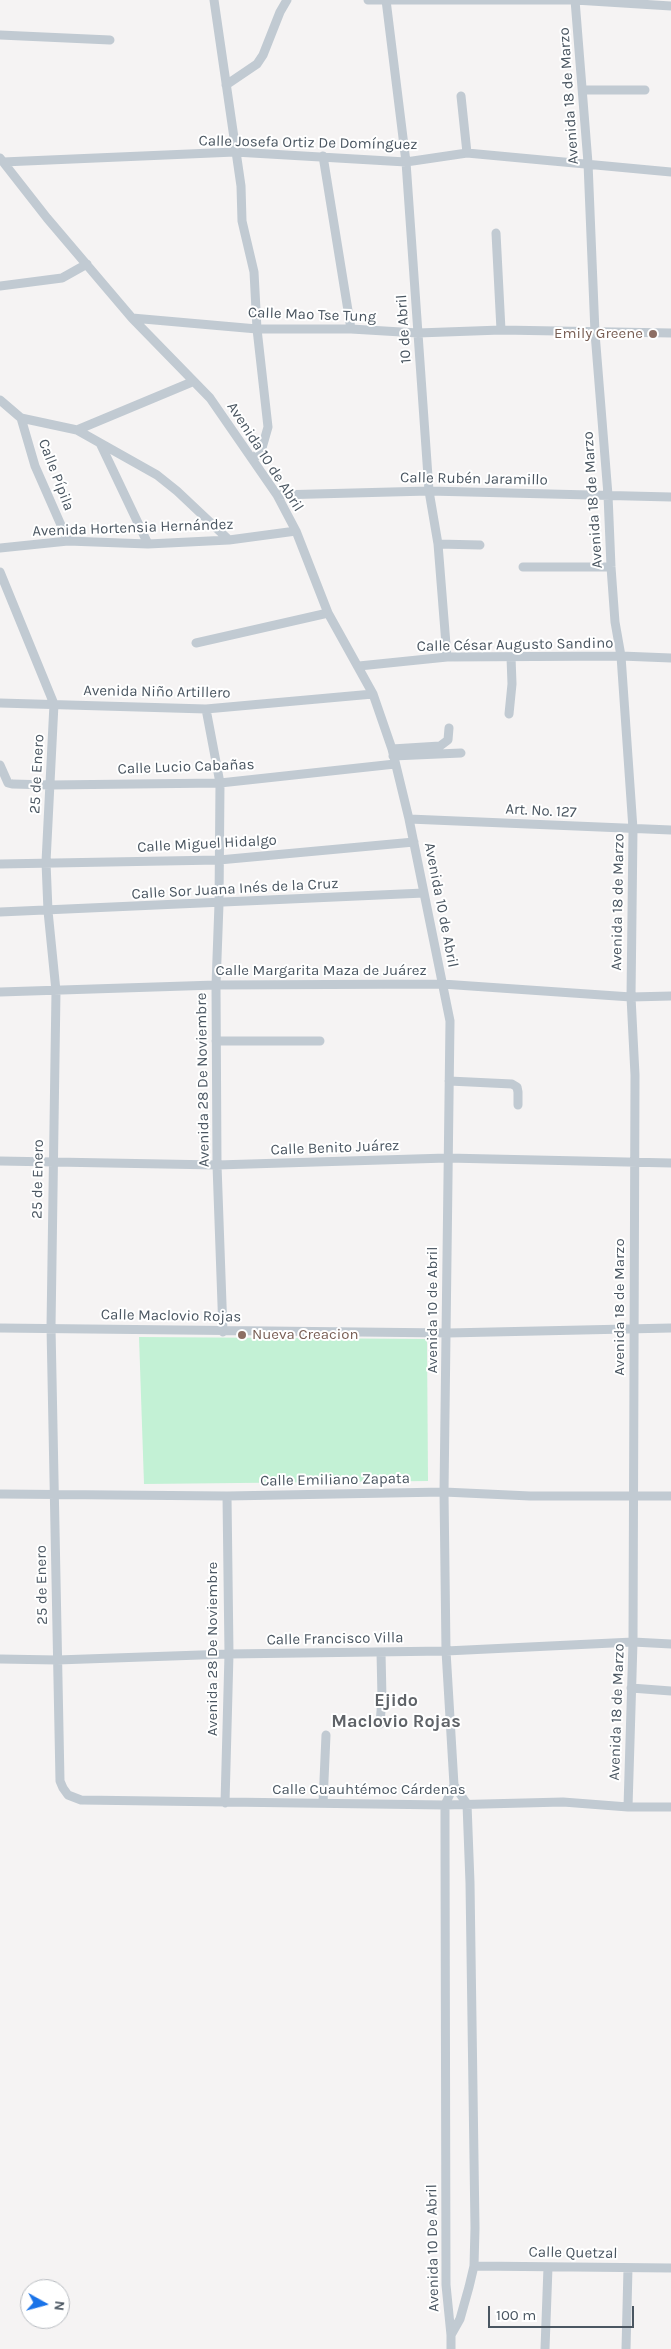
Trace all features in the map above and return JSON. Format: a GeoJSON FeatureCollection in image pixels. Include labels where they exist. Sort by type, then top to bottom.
{"type":"FeatureCollection","features":[{"type":"Feature","properties":{"kind":"street"},"geometry":{"type":"LineString","coordinates":[[214,0],[241,186],[242,221],[254,272],[257,328],[268,427],[262,448],[253,460]]}},
{"type":"Feature","properties":{"kind":"street"},"geometry":{"type":"LineString","coordinates":[[226,85],[260,60],[287,0]]}},
{"type":"Feature","properties":{"kind":"street"},"geometry":{"type":"LineString","coordinates":[[368,0],[575,0],[671,6]]}},
{"type":"Feature","properties":{"kind":"street","name":"10 de Abril"},"geometry":{"type":"LineString","coordinates":[[386,0],[406,162],[430,491],[438,544],[447,657]]}},
{"type":"Feature","properties":{"kind":"street","name":"Avenida 18 de Marzo"},"geometry":{"type":"LineString","coordinates":[[575,0],[588,163],[595,333],[608,495],[611,567],[615,622],[621,656],[633,829],[631,997],[635,1075],[633,1642],[628,1807]]}},
{"type":"Feature","properties":{"kind":"street"},"geometry":{"type":"LineString","coordinates":[[0,35],[110,40]]}},
{"type":"Feature","properties":{"kind":"street"},"geometry":{"type":"LineString","coordinates":[[583,90],[645,90]]}},
{"type":"Feature","properties":{"kind":"street"},"geometry":{"type":"LineString","coordinates":[[461,96],[466,153]]}},
{"type":"Feature","properties":{"kind":"street","name":"Calle Josefa Ortiz De Domínguez"},"geometry":{"type":"LineString","coordinates":[[2,160],[235,152],[406,162],[466,153],[671,172]]}},
{"type":"Feature","properties":{"kind":"street"},"geometry":{"type":"LineString","coordinates":[[323,156],[351,329]]}},
{"type":"Feature","properties":{"kind":"street","name":"Avenida 10 de Abril"},"geometry":{"type":"LineString","coordinates":[[2,160],[47,218],[132,318],[192,382],[210,398],[277,495],[296,531],[328,613],[373,694],[393,756],[414,842],[450,1021],[447,1158],[448,1333],[444,1492],[446,1651],[454,1785]]}},
{"type":"Feature","properties":{"kind":"street"},"geometry":{"type":"LineString","coordinates":[[496,233],[501,330]]}},
{"type":"Feature","properties":{"kind":"street"},"geometry":{"type":"LineString","coordinates":[[0,286],[62,278],[87,264]]}},
{"type":"Feature","properties":{"kind":"street","name":"Calle Mao Tse Tung"},"geometry":{"type":"LineString","coordinates":[[132,318],[257,328],[351,329],[418,333],[501,330],[671,333]]}},
{"type":"Feature","properties":{"kind":"street"},"geometry":{"type":"LineString","coordinates":[[77,430],[192,382]]}},
{"type":"Feature","properties":{"kind":"street"},"geometry":{"type":"LineString","coordinates":[[0,400],[21,418],[77,430],[157,475],[178,491],[229,540]]}},
{"type":"Feature","properties":{"kind":"street","name":"Calle Pípila"},"geometry":{"type":"LineString","coordinates":[[21,418],[35,466],[68,541]]}},
{"type":"Feature","properties":{"kind":"street"},"geometry":{"type":"LineString","coordinates":[[100,442],[148,544]]}},
{"type":"Feature","properties":{"kind":"street","name":"Calle Rubén Jaramillo"},"geometry":{"type":"LineString","coordinates":[[277,495],[430,491],[671,497]]}},
{"type":"Feature","properties":{"kind":"street","name":"Avenida Hortensia Hernández"},"geometry":{"type":"LineString","coordinates":[[0,548],[68,541],[148,544],[229,540],[296,531]]}},
{"type":"Feature","properties":{"kind":"street"},"geometry":{"type":"LineString","coordinates":[[438,544],[480,545]]}},
{"type":"Feature","properties":{"kind":"street"},"geometry":{"type":"LineString","coordinates":[[523,567],[611,567]]}},
{"type":"Feature","properties":{"kind":"street","name":"25 de Enero"},"geometry":{"type":"LineString","coordinates":[[0,572],[54,704],[46,862],[48,910],[56,991],[51,1327],[60,1781],[68,1795]]}},
{"type":"Feature","properties":{"kind":"street"},"geometry":{"type":"LineString","coordinates":[[196,643],[328,613]]}},
{"type":"Feature","properties":{"kind":"street","name":"Calle César Augusto Sandino"},"geometry":{"type":"LineString","coordinates":[[359,666],[447,657],[621,656],[671,658]]}},
{"type":"Feature","properties":{"kind":"street"},"geometry":{"type":"LineString","coordinates":[[509,714],[512,684],[511,657]]}},
{"type":"Feature","properties":{"kind":"street","name":"Avenida Niño Artillero"},"geometry":{"type":"LineString","coordinates":[[2,702],[206,709],[373,694]]}},
{"type":"Feature","properties":{"kind":"street","name":"Avenida 28 De Noviembre"},"geometry":{"type":"LineString","coordinates":[[206,709],[220,783],[216,1042],[223,1332]]}},
{"type":"Feature","properties":{"kind":"street"},"geometry":{"type":"LineString","coordinates":[[393,756],[440,746],[448,740],[449,728]]}},
{"type":"Feature","properties":{"kind":"street"},"geometry":{"type":"LineString","coordinates":[[393,756],[461,753]]}},
{"type":"Feature","properties":{"kind":"street","name":"Calle Lucio Cabañas"},"geometry":{"type":"LineString","coordinates":[[0,765],[8,782],[50,785],[220,783],[393,756]]}},
{"type":"Feature","properties":{"kind":"street","name":"Art. No. 127"},"geometry":{"type":"LineString","coordinates":[[409,819],[671,830]]}},
{"type":"Feature","properties":{"kind":"street","name":"Calle Miguel Hidalgo"},"geometry":{"type":"LineString","coordinates":[[0,864],[219,860],[414,842]]}},
{"type":"Feature","properties":{"kind":"street","name":"Calle Sor Juana Inés de la Cruz"},"geometry":{"type":"LineString","coordinates":[[0,912],[219,904],[424,893]]}},
{"type":"Feature","properties":{"kind":"street","name":"Calle Margarita Maza de Juárez"},"geometry":{"type":"LineString","coordinates":[[0,992],[216,984],[442,984],[631,997],[671,996]]}},
{"type":"Feature","properties":{"kind":"street"},"geometry":{"type":"LineString","coordinates":[[216,1042],[320,1041]]}},
{"type":"Feature","properties":{"kind":"street"},"geometry":{"type":"LineString","coordinates":[[449,1081],[512,1084],[518,1092],[518,1105]]}},
{"type":"Feature","properties":{"kind":"street","name":"Calle Benito Juárez"},"geometry":{"type":"LineString","coordinates":[[0,1161],[218,1165],[447,1158],[671,1162]]}},
{"type":"Feature","properties":{"kind":"street","name":"Calle Maclovio Rojas"},"geometry":{"type":"LineString","coordinates":[[0,1328],[51,1327],[223,1332],[448,1333],[671,1328]]}},
{"type":"Feature","properties":{"kind":"street","name":"Calle Emiliano Zapata"},"geometry":{"type":"LineString","coordinates":[[0,1494],[227,1496],[444,1492],[530,1496],[671,1496]]}},
{"type":"Feature","properties":{"kind":"street","name":"Avenida 28 De Noviembre"},"geometry":{"type":"LineString","coordinates":[[225,1803],[229,1654],[227,1496]]}},
{"type":"Feature","properties":{"kind":"street","name":"Calle Francisco Villa"},"geometry":{"type":"LineString","coordinates":[[0,1659],[57,1660],[229,1654],[446,1651],[633,1642],[671,1644]]}},
{"type":"Feature","properties":{"kind":"street"},"geometry":{"type":"LineString","coordinates":[[380,1724],[382,1698],[381,1652]]}},
{"type":"Feature","properties":{"kind":"street"},"geometry":{"type":"LineString","coordinates":[[631,1688],[671,1691]]}},
{"type":"Feature","properties":{"kind":"street"},"geometry":{"type":"LineString","coordinates":[[324,1804],[326,1735]]}},
{"type":"Feature","properties":{"kind":"street"},"geometry":{"type":"LineString","coordinates":[[454,1785],[466,1804]]}},
{"type":"Feature","properties":{"kind":"street"},"geometry":{"type":"LineString","coordinates":[[445,1804],[454,1785]]}},
{"type":"Feature","properties":{"kind":"street","name":"Calle Cuauhtémoc Cárdenas"},"geometry":{"type":"LineString","coordinates":[[68,1795],[81,1800],[225,1803],[466,1804],[563,1802],[628,1807],[671,1807]]}},
{"type":"Feature","properties":{"kind":"street","name":"Avenida 10 De Abril"},"geometry":{"type":"LineString","coordinates":[[445,1804],[446,2285],[451,2335]]}},
{"type":"Feature","properties":{"kind":"street","name":"Avenida 10 De Abril"},"geometry":{"type":"LineString","coordinates":[[451,2335],[460,2319],[474,2266],[470,1883],[466,1804]]}},
{"type":"Feature","properties":{"kind":"street","name":"Calle Quetzal"},"geometry":{"type":"LineString","coordinates":[[474,2266],[671,2268]]}},
{"type":"Feature","properties":{"kind":"street"},"geometry":{"type":"LineString","coordinates":[[545,2349],[548,2267]]}},
{"type":"Feature","properties":{"kind":"street"},"geometry":{"type":"LineString","coordinates":[[626,2349],[628,2268]]}},
{"type":"Feature","properties":{"kind":"street"},"geometry":{"type":"LineString","coordinates":[[450,2349],[451,2335]]}},
{"type":"Feature","properties":{"kind":"green space"},"geometry":{"type":"Polygon","coordinates":[[[139,1337],[427,1339],[428,1481],[144,1484],[139,1337]]]}},
{"type":"Feature","properties":{"kind":"place","name":"Emily Greene"},"geometry":{"type":"Point","coordinates":[653,334]}},
{"type":"Feature","properties":{"kind":"place","name":"Nueva Creacion"},"geometry":{"type":"Point","coordinates":[242,1335]}},
{"type":"Feature","properties":{"kind":"district","name":"Ejido Maclovio Rojas"},"geometry":{"type":"Point","coordinates":[396,1711]}}]}
